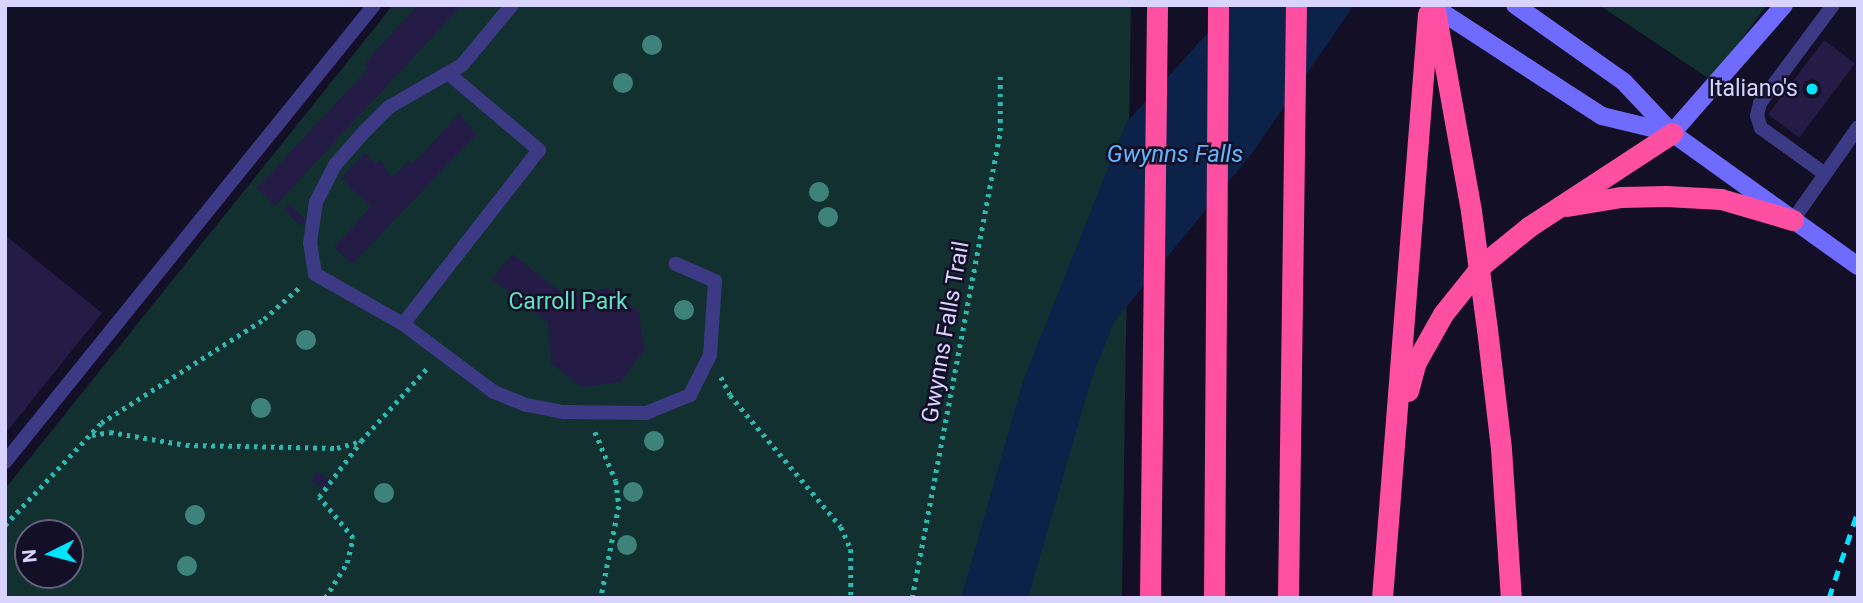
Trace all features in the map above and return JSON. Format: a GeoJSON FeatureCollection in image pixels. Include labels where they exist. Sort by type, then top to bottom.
{"type":"FeatureCollection","features":[{"type":"Feature","properties":{"kind":"highway"},"geometry":{"type":"LineString","coordinates":[[1150,598],[1157,5]]}},
{"type":"Feature","properties":{"kind":"highway"},"geometry":{"type":"LineString","coordinates":[[1214,598],[1218,5]]}},
{"type":"Feature","properties":{"kind":"highway"},"geometry":{"type":"LineString","coordinates":[[1288,598],[1296,5]]}},
{"type":"Feature","properties":{"kind":"highway"},"geometry":{"type":"LineString","coordinates":[[1382,598],[1431,5]]}},
{"type":"Feature","properties":{"kind":"highway"},"geometry":{"type":"LineString","coordinates":[[1431,5],[1478,264],[1502,449],[1511,598]]}},
{"type":"Feature","properties":{"kind":"highway"},"geometry":{"type":"LineString","coordinates":[[1395,440],[1416,362],[1443,314],[1483,264],[1558,208],[1672,133]]}},
{"type":"Feature","properties":{"kind":"highway"},"geometry":{"type":"LineString","coordinates":[[1558,208],[1621,197],[1666,196],[1721,199],[1793,220]]}},
{"type":"Feature","properties":{"kind":"main road"},"geometry":{"type":"LineString","coordinates":[[1431,5],[1602,116],[1672,133]]}},
{"type":"Feature","properties":{"kind":"main road"},"geometry":{"type":"LineString","coordinates":[[1515,5],[1624,82],[1672,133],[1858,266]]}},
{"type":"Feature","properties":{"kind":"main road"},"geometry":{"type":"LineString","coordinates":[[1672,133],[1784,5]]}},
{"type":"Feature","properties":{"kind":"lane"},"geometry":{"type":"LineString","coordinates":[[512,5],[462,65],[389,107],[335,165],[316,202],[310,243],[315,274],[403,324],[494,392],[527,405],[585,413],[646,413],[690,395],[710,355],[715,281],[676,264]]}},
{"type":"Feature","properties":{"kind":"lane"},"geometry":{"type":"LineString","coordinates":[[1825,174],[1761,128],[1757,116],[1760,103],[1833,5]]}},
{"type":"Feature","properties":{"kind":"lane"},"geometry":{"type":"LineString","coordinates":[[5,462],[372,6]]}},
{"type":"Feature","properties":{"kind":"lane"},"geometry":{"type":"LineString","coordinates":[[403,324],[539,150],[449,74]]}},
{"type":"Feature","properties":{"kind":"lane"},"geometry":{"type":"LineString","coordinates":[[1793,220],[1858,127]]}},
{"type":"Feature","properties":{"kind":"path","name":"Gwynns Falls Trail"},"geometry":{"type":"LineString","coordinates":[[912,598],[1000,131],[1000,72]]}},
{"type":"Feature","properties":{"kind":"path"},"geometry":{"type":"LineString","coordinates":[[5,525],[91,435],[150,389],[264,319],[315,274]]}},
{"type":"Feature","properties":{"kind":"path"},"geometry":{"type":"LineString","coordinates":[[712,332],[721,376],[730,395],[841,527],[851,549],[851,598]]}},
{"type":"Feature","properties":{"kind":"path"},"geometry":{"type":"LineString","coordinates":[[325,598],[347,563],[353,538],[319,497],[361,441],[441,353]]}},
{"type":"Feature","properties":{"kind":"path"},"geometry":{"type":"LineString","coordinates":[[585,413],[607,455],[619,506],[601,598]]}},
{"type":"Feature","properties":{"kind":"path"},"geometry":{"type":"LineString","coordinates":[[91,435],[110,432],[186,446],[309,449],[361,441]]}},
{"type":"Feature","properties":{"kind":"green space","name":"Carroll Park"},"geometry":{"type":"Polygon","coordinates":[[[393,5],[1131,5],[1122,598],[5,598],[5,489],[393,5]]]}},
{"type":"Feature","properties":{"kind":"green space"},"geometry":{"type":"Polygon","coordinates":[[[1599,5],[1767,5],[1711,80],[1599,5]]]}},
{"type":"Feature","properties":{"kind":"water","name":"Gwynns Falls"},"geometry":{"type":"Polygon","coordinates":[[[1233,5],[1354,5],[1253,152],[1114,322],[1092,377],[1028,598],[961,598],[1023,381],[1126,123],[1233,5]]]}},
{"type":"Feature","properties":{"kind":"building"},"geometry":{"type":"Polygon","coordinates":[[[418,5],[462,5],[275,206],[257,188],[369,68],[364,64],[418,5]]]}},
{"type":"Feature","properties":{"kind":"building","name":"Italiano's"},"geometry":{"type":"Polygon","coordinates":[[[1824,40],[1855,63],[1799,138],[1768,114],[1824,40]]]}},
{"type":"Feature","properties":{"kind":"building"},"geometry":{"type":"Polygon","coordinates":[[[459,114],[477,134],[352,264],[334,247],[371,207],[341,178],[365,153],[376,164],[380,160],[392,178],[408,161],[412,165],[459,114]]]}},
{"type":"Feature","properties":{"kind":"building"},"geometry":{"type":"Polygon","coordinates":[[[289,204],[306,220],[300,226],[284,210],[289,204]]]}},
{"type":"Feature","properties":{"kind":"building"},"geometry":{"type":"Polygon","coordinates":[[[5,235],[102,313],[5,434],[5,235]]]}},
{"type":"Feature","properties":{"kind":"building"},"geometry":{"type":"Polygon","coordinates":[[[512,254],[567,297],[608,288],[639,312],[644,351],[620,382],[582,387],[551,363],[548,322],[492,279],[512,254]]]}},
{"type":"Feature","properties":{"kind":"building"},"geometry":{"type":"Polygon","coordinates":[[[318,471],[330,481],[323,490],[311,479],[318,471]]]}},
{"type":"Feature","properties":{"kind":"railway"},"geometry":{"type":"LineString","coordinates":[[1829,598],[1858,511]]}},
{"type":"Feature","properties":{"kind":"place","name":"Italiano's"},"geometry":{"type":"Point","coordinates":[1812,89]}}]}
